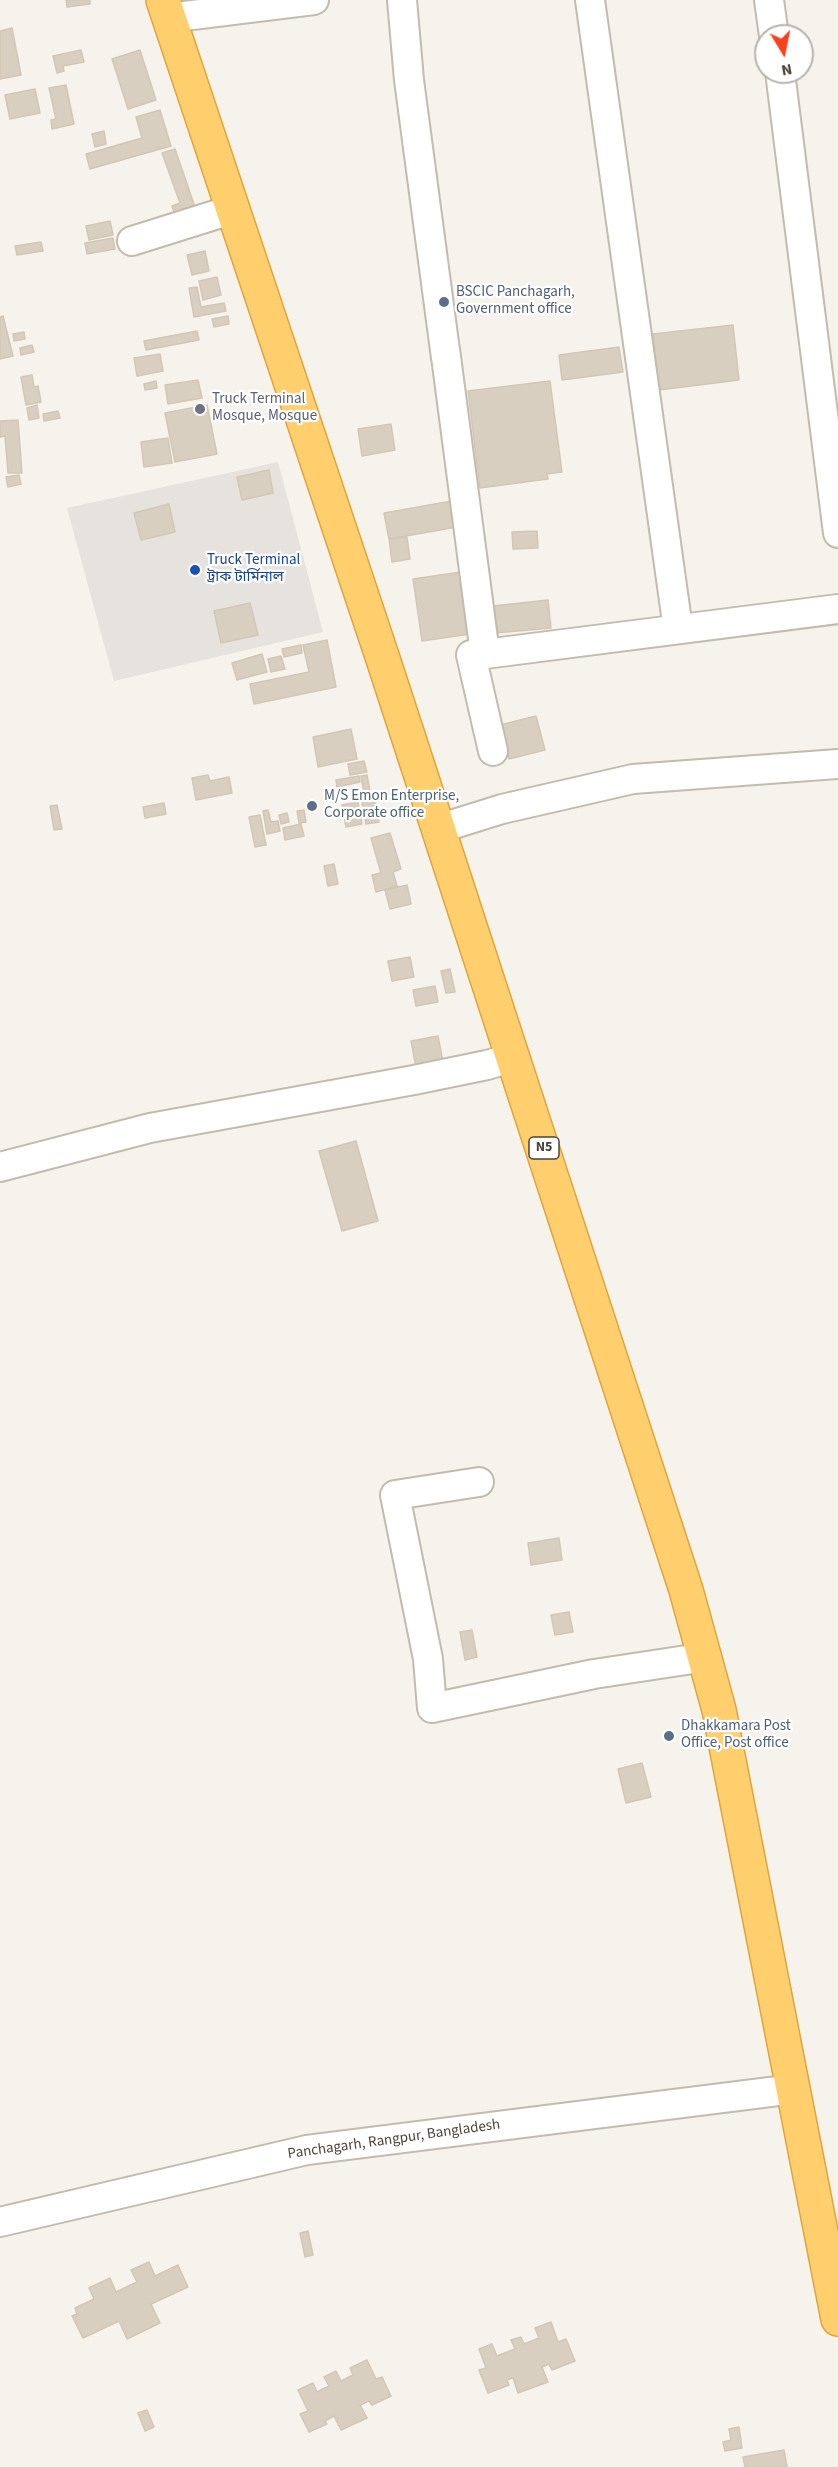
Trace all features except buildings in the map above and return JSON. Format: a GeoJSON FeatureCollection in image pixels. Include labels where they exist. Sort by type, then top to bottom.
{"type":"FeatureCollection","features":[{"type":"Feature","properties":{"kind":"highway","name":"N5"},"geometry":{"type":"LineString","coordinates":[[165,9],[234,209],[514,1057],[654,1486],[706,1657],[724,1733],[838,2319]]}},
{"type":"Feature","properties":{"kind":"street"},"geometry":{"type":"LineString","coordinates":[[165,9],[314,0]]}},
{"type":"Feature","properties":{"kind":"street"},"geometry":{"type":"LineString","coordinates":[[402,0],[412,103],[485,654]]}},
{"type":"Feature","properties":{"kind":"street"},"geometry":{"type":"LineString","coordinates":[[590,0],[678,629]]}},
{"type":"Feature","properties":{"kind":"street"},"geometry":{"type":"LineString","coordinates":[[769,0],[772,24]]}},
{"type":"Feature","properties":{"kind":"street"},"geometry":{"type":"LineString","coordinates":[[782,84],[838,533]]}},
{"type":"Feature","properties":{"kind":"street"},"geometry":{"type":"LineString","coordinates":[[132,241],[234,209]]}},
{"type":"Feature","properties":{"kind":"street"},"geometry":{"type":"LineString","coordinates":[[492,751],[471,655],[838,609]]}},
{"type":"Feature","properties":{"kind":"street"},"geometry":{"type":"LineString","coordinates":[[438,829],[502,809],[633,778],[838,764]]}},
{"type":"Feature","properties":{"kind":"street"},"geometry":{"type":"LineString","coordinates":[[0,1167],[150,1128],[435,1076],[514,1057]]}},
{"type":"Feature","properties":{"kind":"street"},"geometry":{"type":"LineString","coordinates":[[478,1482],[395,1495],[428,1659],[432,1708],[594,1674],[706,1657]]}},
{"type":"Feature","properties":{"kind":"street","name":"Panchagarh, Rangpur, Bangladesh"},"geometry":{"type":"LineString","coordinates":[[0,2222],[307,2150],[794,2089]]}},
{"type":"Feature","properties":{"kind":"shaded area","name":"Truck Terminal ট্রাক টার্মিনাল"},"geometry":{"type":"Polygon","coordinates":[[[278,462],[323,632],[114,681],[67,508],[278,462]]]}},
{"type":"Feature","properties":{"kind":"place","name":"BSCIC Panchagarh, Government office"},"geometry":{"type":"Point","coordinates":[444,302]}},
{"type":"Feature","properties":{"kind":"place","name":"Truck Terminal Mosque, Mosque"},"geometry":{"type":"Point","coordinates":[200,409]}},
{"type":"Feature","properties":{"kind":"place","name":"Truck Terminal ট্রাক টার্মিনাল"},"geometry":{"type":"Point","coordinates":[195,570]}},
{"type":"Feature","properties":{"kind":"place","name":"M/S Emon Enterprise, Corporate office"},"geometry":{"type":"Point","coordinates":[312,806]}},
{"type":"Feature","properties":{"kind":"place","name":"Dhakkamara Post Office, Post office"},"geometry":{"type":"Point","coordinates":[669,1736]}}]}
